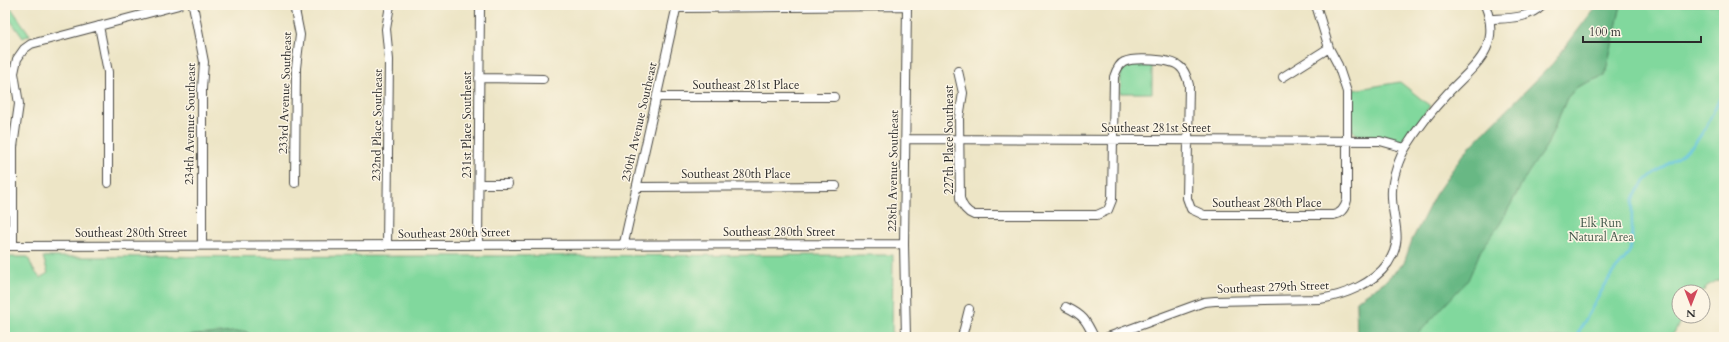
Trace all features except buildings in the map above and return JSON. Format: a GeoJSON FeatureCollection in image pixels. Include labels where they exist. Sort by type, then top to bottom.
{"type":"FeatureCollection","features":[{"type":"Feature","properties":{"kind":"street"},"geometry":{"type":"LineString","coordinates":[[9,246],[13,147],[19,104],[14,82],[14,73],[17,59],[24,48],[31,44],[178,5]]}},
{"type":"Feature","properties":{"kind":"street","name":"234th Avenue Southeast"},"geometry":{"type":"LineString","coordinates":[[193,5],[204,62],[202,89],[202,245]]}},
{"type":"Feature","properties":{"kind":"street","name":"233rd Avenue Southeast"},"geometry":{"type":"LineString","coordinates":[[294,5],[300,35],[296,68],[295,183]]}},
{"type":"Feature","properties":{"kind":"street","name":"232nd Place Southeast"},"geometry":{"type":"LineString","coordinates":[[388,246],[389,60],[386,29],[390,5]]}},
{"type":"Feature","properties":{"kind":"street","name":"231st Place Southeast"},"geometry":{"type":"LineString","coordinates":[[478,244],[480,5]]}},
{"type":"Feature","properties":{"kind":"street"},"geometry":{"type":"LineString","coordinates":[[1316,5],[1329,48],[1338,65],[1347,92],[1348,141]]}},
{"type":"Feature","properties":{"kind":"street"},"geometry":{"type":"LineString","coordinates":[[1405,148],[1429,114],[1479,62],[1489,41],[1491,19],[1485,5]]}},
{"type":"Feature","properties":{"kind":"street"},"geometry":{"type":"LineString","coordinates":[[1491,19],[1522,17],[1537,10],[1542,5]]}},
{"type":"Feature","properties":{"kind":"street"},"geometry":{"type":"LineString","coordinates":[[677,7],[907,6]]}},
{"type":"Feature","properties":{"kind":"street","name":"228th Avenue Southeast"},"geometry":{"type":"LineString","coordinates":[[906,337],[904,244],[907,6]]}},
{"type":"Feature","properties":{"kind":"street","name":"230th Avenue Southeast"},"geometry":{"type":"LineString","coordinates":[[624,244],[677,7]]}},
{"type":"Feature","properties":{"kind":"street"},"geometry":{"type":"LineString","coordinates":[[99,26],[108,72],[108,183]]}},
{"type":"Feature","properties":{"kind":"street"},"geometry":{"type":"LineString","coordinates":[[1283,77],[1329,48]]}},
{"type":"Feature","properties":{"kind":"street"},"geometry":{"type":"LineString","coordinates":[[1113,140],[1114,77],[1120,65],[1131,60],[1168,60],[1180,66],[1187,77],[1189,85],[1187,140]]}},
{"type":"Feature","properties":{"kind":"street","name":"227th Place Southeast"},"geometry":{"type":"LineString","coordinates":[[958,71],[963,93],[959,118],[960,198],[964,208],[974,215],[1097,215],[1108,210],[1112,200],[1113,140]]}},
{"type":"Feature","properties":{"kind":"street"},"geometry":{"type":"LineString","coordinates":[[479,78],[542,79]]}},
{"type":"Feature","properties":{"kind":"street","name":"Southeast 281st Place"},"geometry":{"type":"LineString","coordinates":[[657,97],[834,97]]}},
{"type":"Feature","properties":{"kind":"street","name":"Southeast 281st Street"},"geometry":{"type":"LineString","coordinates":[[906,139],[1380,141],[1405,148]]}},
{"type":"Feature","properties":{"kind":"street","name":"Southeast 280th Place"},"geometry":{"type":"LineString","coordinates":[[1187,140],[1187,198],[1191,209],[1204,215],[1338,214],[1342,210],[1347,200],[1348,141]]}},
{"type":"Feature","properties":{"kind":"street","name":"Southeast 279th Street"},"geometry":{"type":"LineString","coordinates":[[1108,337],[1204,302],[1215,300],[1320,299],[1334,297],[1364,284],[1387,264],[1397,245],[1392,190],[1394,176],[1405,148]]}},
{"type":"Feature","properties":{"kind":"street"},"geometry":{"type":"LineString","coordinates":[[479,184],[508,184]]}},
{"type":"Feature","properties":{"kind":"street","name":"Southeast 280th Place"},"geometry":{"type":"LineString","coordinates":[[637,187],[836,186]]}},
{"type":"Feature","properties":{"kind":"street","name":"Southeast 280th Street"},"geometry":{"type":"LineString","coordinates":[[9,246],[904,244]]}},
{"type":"Feature","properties":{"kind":"street"},"geometry":{"type":"LineString","coordinates":[[1066,307],[1079,313],[1086,320],[1094,337]]}},
{"type":"Feature","properties":{"kind":"street"},"geometry":{"type":"LineString","coordinates":[[962,337],[969,309]]}},
{"type":"Feature","properties":{"kind":"green space"},"geometry":{"type":"Polygon","coordinates":[[[5,5],[9,5],[30,35],[23,38],[5,13],[5,5]]]}},
{"type":"Feature","properties":{"kind":"green space"},"geometry":{"type":"Polygon","coordinates":[[[1597,5],[1621,5],[1605,75],[1577,87],[1567,98],[1547,145],[1528,173],[1500,224],[1481,250],[1468,280],[1415,337],[1352,337],[1352,335],[1357,335],[1356,301],[1384,282],[1404,263],[1412,240],[1435,195],[1463,154],[1553,63],[1597,5]]]}},
{"type":"Feature","properties":{"kind":"green space","name":"Elk Run Natural Area"},"geometry":{"type":"Polygon","coordinates":[[[1621,5],[1724,5],[1724,277],[1711,284],[1671,284],[1671,324],[1679,324],[1674,333],[1669,337],[1274,337],[1357,335],[1356,301],[1384,282],[1554,128],[1567,98],[1577,87],[1605,75],[1621,5]]]}},
{"type":"Feature","properties":{"kind":"green space"},"geometry":{"type":"Polygon","coordinates":[[[1132,64],[1152,64],[1152,93],[1120,93],[1121,71],[1132,64]]]}},
{"type":"Feature","properties":{"kind":"green space"},"geometry":{"type":"Polygon","coordinates":[[[1400,82],[1430,106],[1407,138],[1404,141],[1400,141],[1357,135],[1352,130],[1351,125],[1353,90],[1400,82]]]}},
{"type":"Feature","properties":{"kind":"green space"},"geometry":{"type":"Polygon","coordinates":[[[893,255],[892,337],[5,337],[5,257],[28,257],[33,269],[40,278],[48,273],[43,257],[893,255]]]}},
{"type":"Feature","properties":{"kind":"green space"},"geometry":{"type":"Polygon","coordinates":[[[245,331],[255,337],[170,337],[245,331]]]}},
{"type":"Feature","properties":{"kind":"waterway"},"geometry":{"type":"LineString","coordinates":[[1576,337],[1609,279],[1629,252],[1632,237],[1632,207],[1637,192],[1649,177],[1688,150],[1695,143],[1708,124],[1724,90]]}}]}
